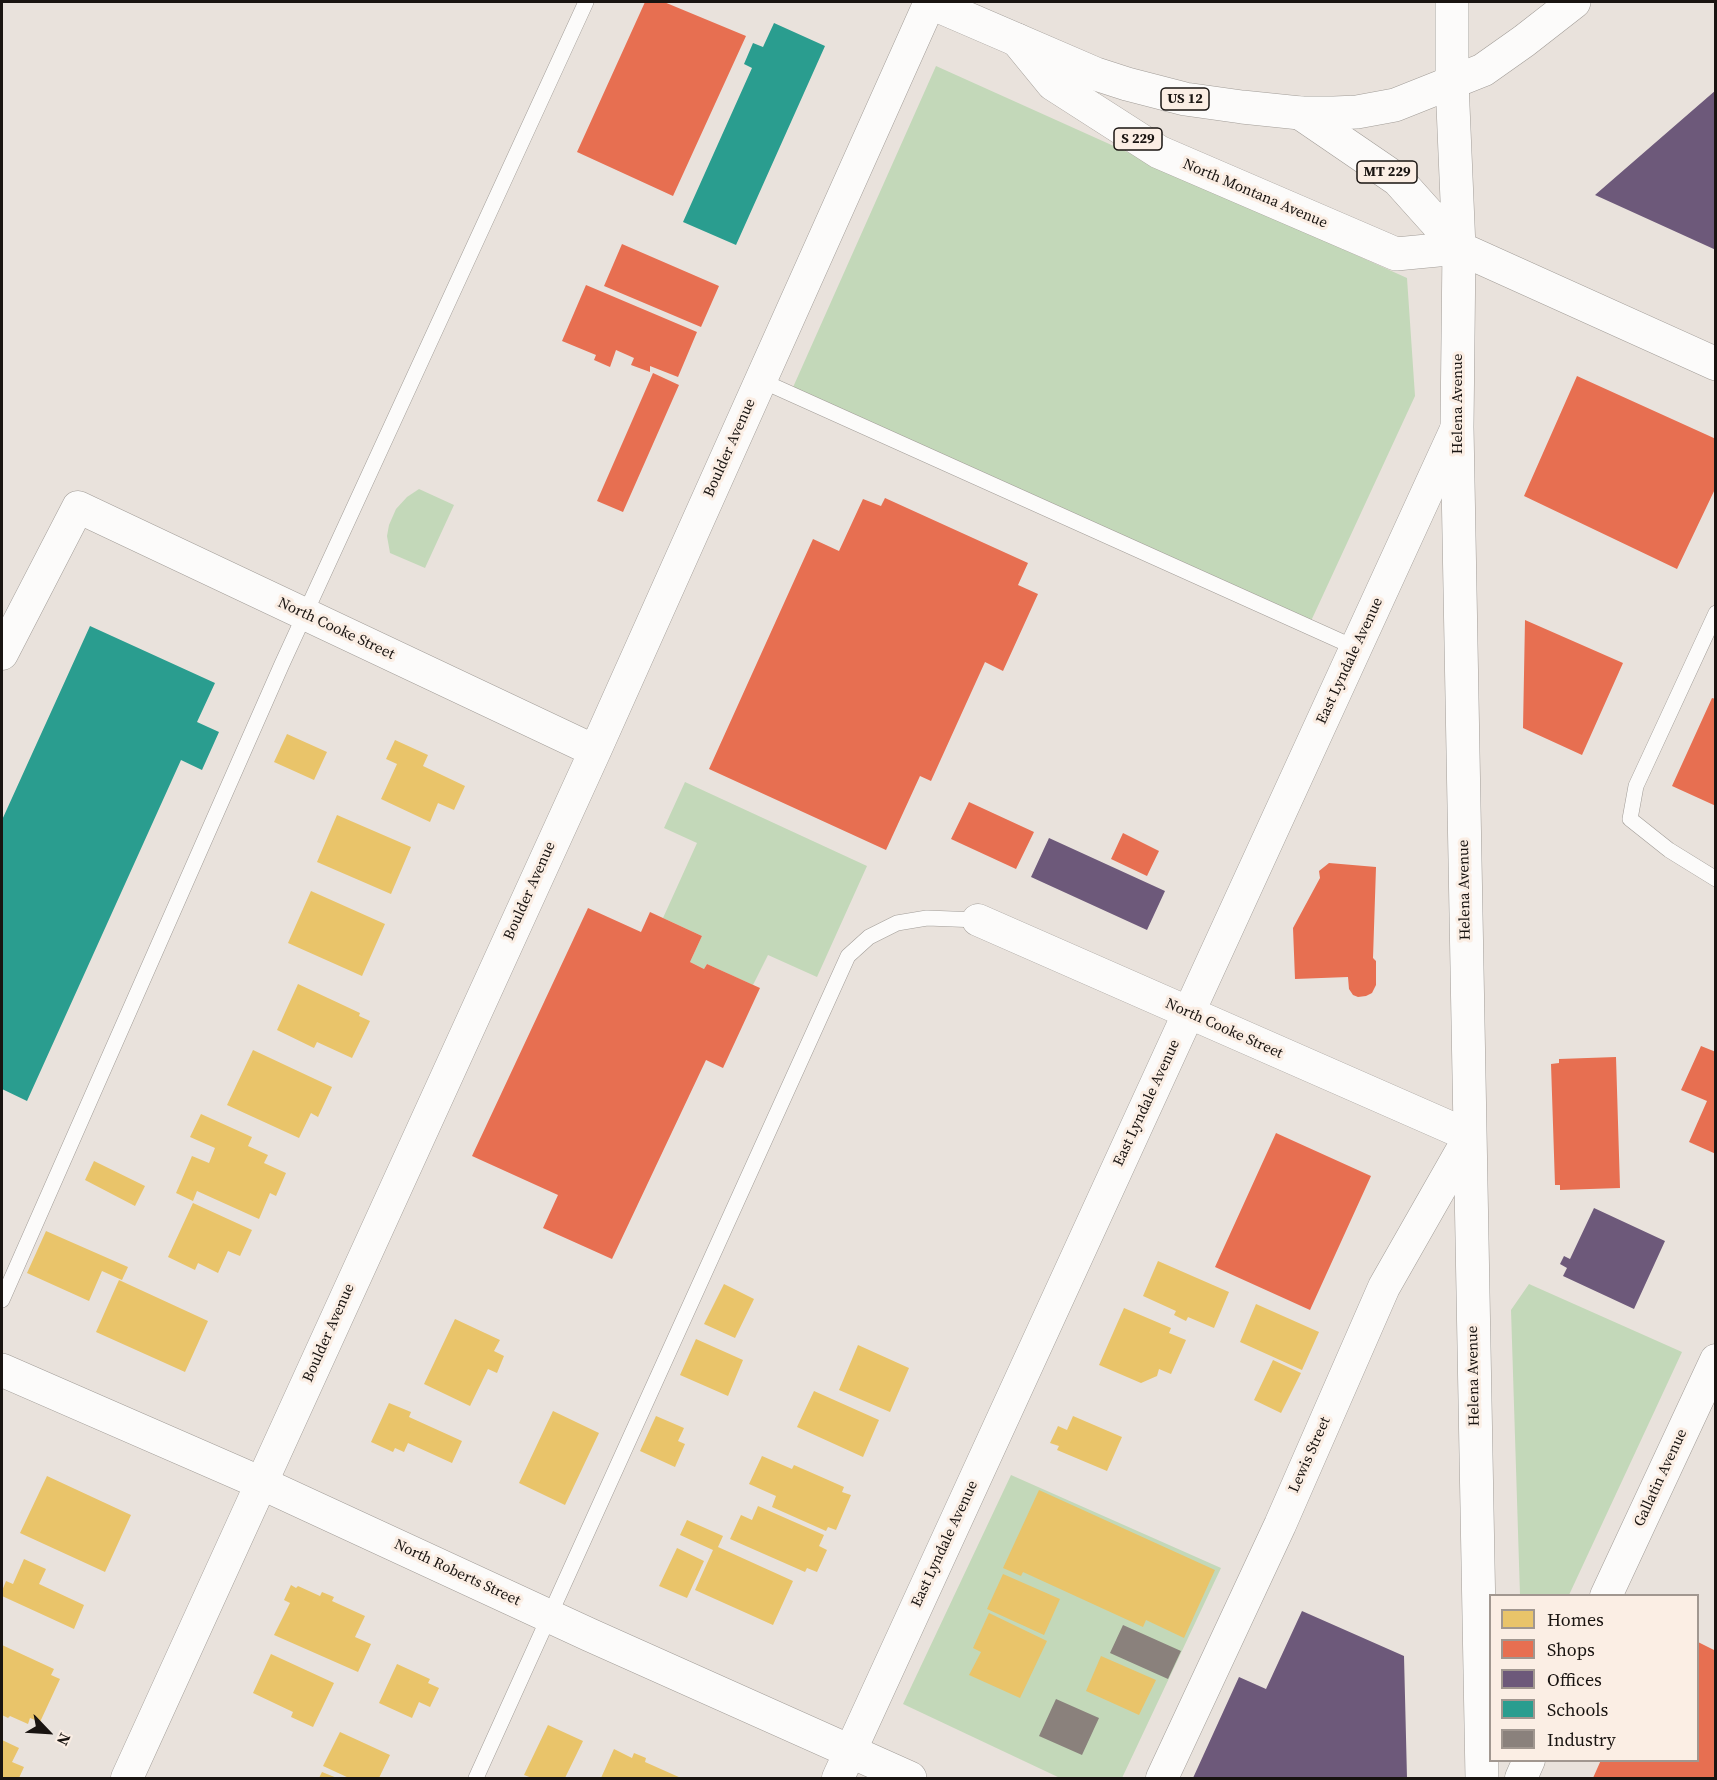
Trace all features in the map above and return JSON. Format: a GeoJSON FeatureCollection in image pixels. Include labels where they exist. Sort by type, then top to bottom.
{"type":"FeatureCollection","features":[{"type":"Feature","properties":{"kind":"main road","name":"North Montana Avenue"},"geometry":{"type":"LineString","coordinates":[[930,2],[1096,74],[1185,99],[1242,108],[1300,113],[1357,112],[1395,105],[1452,82]]}},
{"type":"Feature","properties":{"kind":"main road","name":"Helena Avenue"},"geometry":{"type":"LineString","coordinates":[[1452,2],[1452,82],[1459,248],[1457,427],[1482,1779]]}},
{"type":"Feature","properties":{"kind":"main road","name":"US 12"},"geometry":{"type":"LineString","coordinates":[[1452,82],[1483,70],[1574,2]]}},
{"type":"Feature","properties":{"kind":"main road","name":"North Montana Avenue"},"geometry":{"type":"LineString","coordinates":[[1017,40],[1053,84],[1159,152],[1396,254],[1459,248]]}},
{"type":"Feature","properties":{"kind":"main road","name":"North Montana Avenue"},"geometry":{"type":"LineString","coordinates":[[1300,113],[1398,180],[1459,248],[1716,364]]}},
{"type":"Feature","properties":{"kind":"main road","name":"North Roberts Street"},"geometry":{"type":"LineString","coordinates":[[2,1370],[261,1483],[550,1616],[845,1765],[910,1779]]}},
{"type":"Feature","properties":{"kind":"street","name":"Boulder Avenue"},"geometry":{"type":"LineString","coordinates":[[127,1779],[594,751],[930,2]]}},
{"type":"Feature","properties":{"kind":"street","name":"East Lyndale Avenue"},"geometry":{"type":"LineString","coordinates":[[845,1765],[1457,427]]}},
{"type":"Feature","properties":{"kind":"street","name":"North Cooke Street"},"geometry":{"type":"LineString","coordinates":[[2,654],[78,507],[594,751]]}},
{"type":"Feature","properties":{"kind":"street","name":"North Cooke Street"},"geometry":{"type":"LineString","coordinates":[[978,920],[1470,1137]]}},
{"type":"Feature","properties":{"kind":"street","name":"Lewis Street"},"geometry":{"type":"LineString","coordinates":[[1161,1779],[1280,1525],[1384,1287],[1470,1137]]}},
{"type":"Feature","properties":{"kind":"street","name":"Gallatin Avenue"},"geometry":{"type":"LineString","coordinates":[[1607,1594],[1716,1360]]}},
{"type":"Feature","properties":{"kind":"street"},"geometry":{"type":"LineString","coordinates":[[1521,1779],[1529,1762]]}},
{"type":"Feature","properties":{"kind":"lane"},"geometry":{"type":"LineString","coordinates":[[2,1300],[305,614],[586,2]]}},
{"type":"Feature","properties":{"kind":"lane"},"geometry":{"type":"LineString","coordinates":[[760,380],[1356,648]]}},
{"type":"Feature","properties":{"kind":"lane"},"geometry":{"type":"LineString","coordinates":[[1716,613],[1636,786],[1630,819],[1669,850],[1716,879]]}},
{"type":"Feature","properties":{"kind":"lane"},"geometry":{"type":"LineString","coordinates":[[477,1779],[848,956],[869,937],[897,923],[927,918],[978,920]]}},
{"type":"Feature","properties":{"kind":"green space"},"geometry":{"type":"Polygon","coordinates":[[[936,66],[1407,278],[1415,396],[1311,621],[790,394],[936,66]]]}},
{"type":"Feature","properties":{"kind":"green space"},"geometry":{"type":"Polygon","coordinates":[[[419,489],[454,505],[425,568],[390,553],[387,536],[396,509],[407,497],[419,489]]]}},
{"type":"Feature","properties":{"kind":"green space"},"geometry":{"type":"Polygon","coordinates":[[[685,782],[867,866],[817,977],[768,955],[753,985],[707,964],[704,969],[690,962],[702,936],[663,918],[697,843],[664,828],[685,782]]]}},
{"type":"Feature","properties":{"kind":"green space"},"geometry":{"type":"Polygon","coordinates":[[[1529,1284],[1682,1352],[1569,1594],[1520,1594],[1511,1310],[1529,1284]]]}},
{"type":"Feature","properties":{"kind":"green space"},"geometry":{"type":"Polygon","coordinates":[[[1011,1475],[1221,1568],[1122,1778],[1060,1778],[903,1704],[1011,1475]]]}},
{"type":"Feature","properties":{"kind":"building: Homes"},"geometry":{"type":"Polygon","coordinates":[[[287,734],[327,752],[314,780],[274,762],[287,734]]]}},
{"type":"Feature","properties":{"kind":"building: Homes"},"geometry":{"type":"Polygon","coordinates":[[[395,740],[428,755],[423,766],[465,786],[454,810],[438,803],[430,822],[381,799],[397,764],[386,759],[395,740]]]}},
{"type":"Feature","properties":{"kind":"building: Homes"},"geometry":{"type":"Polygon","coordinates":[[[337,815],[411,847],[391,894],[317,862],[337,815]]]}},
{"type":"Feature","properties":{"kind":"building: Homes"},"geometry":{"type":"Polygon","coordinates":[[[311,891],[385,924],[362,976],[288,943],[311,891]]]}},
{"type":"Feature","properties":{"kind":"building: Homes"},"geometry":{"type":"Polygon","coordinates":[[[298,984],[360,1013],[359,1016],[370,1021],[352,1058],[317,1042],[314,1048],[277,1030],[298,984]]]}},
{"type":"Feature","properties":{"kind":"building: Homes"},"geometry":{"type":"Polygon","coordinates":[[[253,1050],[332,1087],[318,1117],[311,1113],[299,1138],[227,1105],[253,1050]]]}},
{"type":"Feature","properties":{"kind":"building: Homes"},"geometry":{"type":"Polygon","coordinates":[[[201,1114],[252,1137],[248,1146],[268,1155],[264,1163],[286,1173],[276,1196],[270,1193],[259,1219],[197,1191],[193,1201],[176,1193],[192,1156],[209,1163],[215,1148],[190,1137],[201,1114]]]}},
{"type":"Feature","properties":{"kind":"building: Homes"},"geometry":{"type":"Polygon","coordinates":[[[94,1161],[145,1186],[135,1206],[85,1180],[94,1161]]]}},
{"type":"Feature","properties":{"kind":"building: Homes"},"geometry":{"type":"Polygon","coordinates":[[[193,1203],[252,1230],[240,1256],[228,1251],[218,1273],[198,1263],[195,1270],[168,1257],[193,1203]]]}},
{"type":"Feature","properties":{"kind":"building: Homes"},"geometry":{"type":"Polygon","coordinates":[[[46,1231],[128,1267],[122,1280],[102,1271],[89,1301],[27,1273],[46,1231]]]}},
{"type":"Feature","properties":{"kind":"building: Homes"},"geometry":{"type":"Polygon","coordinates":[[[1158,1261],[1229,1292],[1214,1328],[1188,1317],[1186,1321],[1174,1315],[1176,1311],[1143,1296],[1158,1261]]]}},
{"type":"Feature","properties":{"kind":"building: Homes"},"geometry":{"type":"Polygon","coordinates":[[[119,1280],[208,1321],[185,1372],[96,1332],[119,1280]]]}},
{"type":"Feature","properties":{"kind":"building: Homes"},"geometry":{"type":"Polygon","coordinates":[[[724,1284],[754,1299],[735,1338],[704,1324],[724,1284]]]}},
{"type":"Feature","properties":{"kind":"building: Homes"},"geometry":{"type":"Polygon","coordinates":[[[1256,1304],[1319,1332],[1302,1370],[1240,1342],[1256,1304]]]}},
{"type":"Feature","properties":{"kind":"building: Homes"},"geometry":{"type":"Polygon","coordinates":[[[1124,1308],[1171,1328],[1169,1333],[1186,1340],[1171,1374],[1159,1369],[1157,1376],[1141,1383],[1099,1365],[1124,1308]]]}},
{"type":"Feature","properties":{"kind":"building: Homes"},"geometry":{"type":"Polygon","coordinates":[[[455,1319],[500,1340],[494,1351],[504,1356],[497,1373],[488,1369],[470,1406],[424,1384],[455,1319]]]}},
{"type":"Feature","properties":{"kind":"building: Homes"},"geometry":{"type":"Polygon","coordinates":[[[696,1339],[743,1360],[728,1396],[680,1375],[696,1339]]]}},
{"type":"Feature","properties":{"kind":"building: Homes"},"geometry":{"type":"Polygon","coordinates":[[[858,1345],[909,1368],[890,1412],[839,1390],[858,1345]]]}},
{"type":"Feature","properties":{"kind":"building: Homes"},"geometry":{"type":"Polygon","coordinates":[[[1273,1360],[1301,1373],[1281,1413],[1254,1400],[1273,1360]]]}},
{"type":"Feature","properties":{"kind":"building: Homes"},"geometry":{"type":"Polygon","coordinates":[[[814,1391],[879,1420],[863,1457],[797,1427],[814,1391]]]}},
{"type":"Feature","properties":{"kind":"building: Homes"},"geometry":{"type":"Polygon","coordinates":[[[389,1403],[411,1412],[409,1417],[462,1441],[452,1463],[408,1443],[404,1452],[395,1448],[393,1452],[371,1442],[389,1403]]]}},
{"type":"Feature","properties":{"kind":"building: Homes"},"geometry":{"type":"Polygon","coordinates":[[[553,1411],[599,1433],[565,1505],[519,1483],[553,1411]]]}},
{"type":"Feature","properties":{"kind":"building: Homes"},"geometry":{"type":"Polygon","coordinates":[[[656,1416],[684,1428],[678,1441],[685,1444],[675,1467],[640,1451],[656,1416]]]}},
{"type":"Feature","properties":{"kind":"building: Homes"},"geometry":{"type":"Polygon","coordinates":[[[1073,1416],[1122,1437],[1107,1471],[1057,1450],[1059,1446],[1050,1443],[1058,1426],[1067,1430],[1073,1416]]]}},
{"type":"Feature","properties":{"kind":"building: Homes"},"geometry":{"type":"Polygon","coordinates":[[[762,1456],[792,1469],[794,1465],[844,1487],[842,1492],[851,1495],[836,1530],[828,1527],[826,1531],[772,1507],[776,1496],[749,1484],[762,1456]]]}},
{"type":"Feature","properties":{"kind":"building: Homes"},"geometry":{"type":"Polygon","coordinates":[[[47,1476],[131,1515],[105,1572],[20,1533],[47,1476]]]}},
{"type":"Feature","properties":{"kind":"building: Homes"},"geometry":{"type":"Polygon","coordinates":[[[1039,1490],[1215,1570],[1184,1638],[1146,1620],[1143,1627],[1023,1572],[1021,1576],[1003,1568],[1039,1490]]]}},
{"type":"Feature","properties":{"kind":"building: Homes"},"geometry":{"type":"Polygon","coordinates":[[[758,1506],[824,1535],[819,1546],[827,1550],[817,1572],[807,1568],[805,1572],[730,1539],[741,1515],[752,1520],[758,1506]]]}},
{"type":"Feature","properties":{"kind":"building: Homes"},"geometry":{"type":"Polygon","coordinates":[[[687,1520],[723,1536],[718,1547],[793,1581],[773,1625],[695,1590],[713,1550],[680,1535],[687,1520]]]}},
{"type":"Feature","properties":{"kind":"building: Homes"},"geometry":{"type":"Polygon","coordinates":[[[677,1548],[704,1561],[687,1598],[659,1586],[677,1548]]]}},
{"type":"Feature","properties":{"kind":"building: Homes"},"geometry":{"type":"Polygon","coordinates":[[[24,1559],[46,1569],[39,1584],[84,1605],[74,1629],[2,1596],[6,1581],[13,1584],[24,1559]]]}},
{"type":"Feature","properties":{"kind":"building: Homes"},"geometry":{"type":"Polygon","coordinates":[[[1003,1574],[1060,1599],[1044,1635],[987,1609],[1003,1574]]]}},
{"type":"Feature","properties":{"kind":"building: Homes"},"geometry":{"type":"Polygon","coordinates":[[[291,1585],[320,1596],[322,1592],[334,1597],[332,1601],[365,1616],[355,1637],[371,1644],[358,1672],[274,1635],[290,1603],[284,1600],[291,1585]]]}},
{"type":"Feature","properties":{"kind":"building: Homes"},"geometry":{"type":"Polygon","coordinates":[[[989,1613],[1047,1641],[1020,1698],[969,1675],[981,1652],[973,1648],[989,1613]]]}},
{"type":"Feature","properties":{"kind":"building: Homes"},"geometry":{"type":"Polygon","coordinates":[[[2,1645],[54,1669],[51,1675],[60,1679],[40,1722],[30,1718],[28,1724],[2,1715],[2,1645]]]}},
{"type":"Feature","properties":{"kind":"building: Homes"},"geometry":{"type":"Polygon","coordinates":[[[271,1654],[334,1683],[313,1727],[291,1717],[293,1712],[253,1693],[271,1654]]]}},
{"type":"Feature","properties":{"kind":"building: Homes"},"geometry":{"type":"Polygon","coordinates":[[[1101,1656],[1156,1680],[1139,1715],[1086,1691],[1101,1656]]]}},
{"type":"Feature","properties":{"kind":"building: Homes"},"geometry":{"type":"Polygon","coordinates":[[[397,1664],[430,1679],[428,1683],[439,1688],[430,1707],[419,1702],[412,1718],[379,1703],[397,1664]]]}},
{"type":"Feature","properties":{"kind":"building: Homes"},"geometry":{"type":"Polygon","coordinates":[[[548,1725],[583,1741],[565,1778],[532,1778],[524,1775],[548,1725]]]}},
{"type":"Feature","properties":{"kind":"building: Homes"},"geometry":{"type":"Polygon","coordinates":[[[340,1732],[390,1755],[379,1778],[349,1778],[323,1766],[340,1732]]]}},
{"type":"Feature","properties":{"kind":"building: Homes"},"geometry":{"type":"Polygon","coordinates":[[[2,1740],[19,1748],[12,1762],[24,1767],[19,1778],[2,1778],[2,1740]]]}},
{"type":"Feature","properties":{"kind":"building: Homes"},"geometry":{"type":"Polygon","coordinates":[[[614,1749],[632,1758],[634,1753],[646,1758],[645,1762],[681,1778],[601,1778],[614,1749]]]}},
{"type":"Feature","properties":{"kind":"building: Homes"},"geometry":{"type":"Polygon","coordinates":[[[322,1772],[337,1778],[319,1778],[322,1772]]]}},
{"type":"Feature","properties":{"kind":"building: Shops"},"geometry":{"type":"Polygon","coordinates":[[[645,2],[664,2],[746,36],[673,196],[577,152],[645,2]]]}},
{"type":"Feature","properties":{"kind":"building: Shops"},"geometry":{"type":"Polygon","coordinates":[[[622,244],[719,286],[701,327],[604,286],[622,244]]]}},
{"type":"Feature","properties":{"kind":"building: Shops"},"geometry":{"type":"Polygon","coordinates":[[[586,285],[697,332],[678,377],[650,366],[650,372],[631,365],[634,358],[616,350],[610,367],[594,360],[596,355],[562,341],[586,285]]]}},
{"type":"Feature","properties":{"kind":"building: Shops"},"geometry":{"type":"Polygon","coordinates":[[[653,373],[679,385],[623,512],[597,501],[653,373]]]}},
{"type":"Feature","properties":{"kind":"building: Shops"},"geometry":{"type":"Polygon","coordinates":[[[1577,376],[1716,439],[1716,487],[1677,569],[1524,496],[1577,376]]]}},
{"type":"Feature","properties":{"kind":"building: Shops"},"geometry":{"type":"Polygon","coordinates":[[[885,498],[1028,563],[1018,585],[1038,594],[1003,671],[985,662],[931,781],[920,776],[886,850],[709,769],[813,539],[839,551],[863,499],[881,506],[885,498]]]}},
{"type":"Feature","properties":{"kind":"building: Shops"},"geometry":{"type":"Polygon","coordinates":[[[1525,620],[1623,663],[1582,755],[1523,728],[1525,620]]]}},
{"type":"Feature","properties":{"kind":"building: Shops"},"geometry":{"type":"Polygon","coordinates":[[[1712,698],[1716,699],[1716,806],[1672,786],[1712,698]]]}},
{"type":"Feature","properties":{"kind":"building: Shops"},"geometry":{"type":"Polygon","coordinates":[[[969,802],[1034,832],[1016,869],[951,839],[969,802]]]}},
{"type":"Feature","properties":{"kind":"building: Shops"},"geometry":{"type":"Polygon","coordinates":[[[1123,833],[1159,851],[1147,876],[1111,859],[1123,833]]]}},
{"type":"Feature","properties":{"kind":"building: Shops"},"geometry":{"type":"Polygon","coordinates":[[[1329,863],[1376,867],[1373,958],[1376,961],[1376,985],[1372,993],[1366,996],[1353,995],[1349,989],[1348,977],[1295,979],[1293,928],[1320,878],[1319,871],[1329,863]]]}},
{"type":"Feature","properties":{"kind":"building: Shops"},"geometry":{"type":"Polygon","coordinates":[[[588,908],[641,932],[650,912],[702,936],[690,962],[704,969],[707,964],[760,988],[723,1068],[706,1060],[612,1259],[543,1228],[558,1195],[472,1156],[588,908]]]}},
{"type":"Feature","properties":{"kind":"building: Shops"},"geometry":{"type":"Polygon","coordinates":[[[1701,1046],[1716,1052],[1716,1154],[1689,1142],[1707,1101],[1681,1090],[1701,1046]]]}},
{"type":"Feature","properties":{"kind":"building: Shops"},"geometry":{"type":"Polygon","coordinates":[[[1616,1057],[1620,1188],[1560,1190],[1560,1185],[1555,1185],[1551,1064],[1559,1063],[1559,1059],[1616,1057]]]}},
{"type":"Feature","properties":{"kind":"building: Shops"},"geometry":{"type":"Polygon","coordinates":[[[1276,1133],[1371,1176],[1310,1310],[1215,1267],[1276,1133]]]}},
{"type":"Feature","properties":{"kind":"building: Shops"},"geometry":{"type":"Polygon","coordinates":[[[1699,1642],[1716,1651],[1716,1778],[1593,1778],[1600,1762],[1699,1762],[1699,1642]]]}},
{"type":"Feature","properties":{"kind":"building: Offices"},"geometry":{"type":"Polygon","coordinates":[[[1716,90],[1716,250],[1595,195],[1716,90]]]}},
{"type":"Feature","properties":{"kind":"building: Offices"},"geometry":{"type":"Polygon","coordinates":[[[1049,838],[1165,891],[1147,930],[1031,877],[1049,838]]]}},
{"type":"Feature","properties":{"kind":"building: Offices"},"geometry":{"type":"Polygon","coordinates":[[[1594,1208],[1665,1241],[1634,1309],[1563,1276],[1567,1268],[1560,1264],[1564,1256],[1570,1259],[1594,1208]]]}},
{"type":"Feature","properties":{"kind":"building: Offices"},"geometry":{"type":"Polygon","coordinates":[[[1302,1611],[1404,1656],[1407,1778],[1193,1778],[1239,1677],[1266,1689],[1302,1611]]]}},
{"type":"Feature","properties":{"kind":"building: Schools"},"geometry":{"type":"Polygon","coordinates":[[[774,23],[825,46],[736,245],[683,222],[752,68],[744,64],[753,43],[763,47],[774,23]]]}},
{"type":"Feature","properties":{"kind":"building: Schools"},"geometry":{"type":"Polygon","coordinates":[[[90,626],[215,683],[197,722],[219,732],[202,770],[181,760],[27,1101],[2,1089],[2,820],[90,626]]]}},
{"type":"Feature","properties":{"kind":"building: Industry"},"geometry":{"type":"Polygon","coordinates":[[[1123,1625],[1181,1651],[1168,1679],[1110,1653],[1123,1625]]]}},
{"type":"Feature","properties":{"kind":"building: Industry"},"geometry":{"type":"Polygon","coordinates":[[[1056,1699],[1099,1718],[1082,1755],[1039,1736],[1056,1699]]]}}]}
